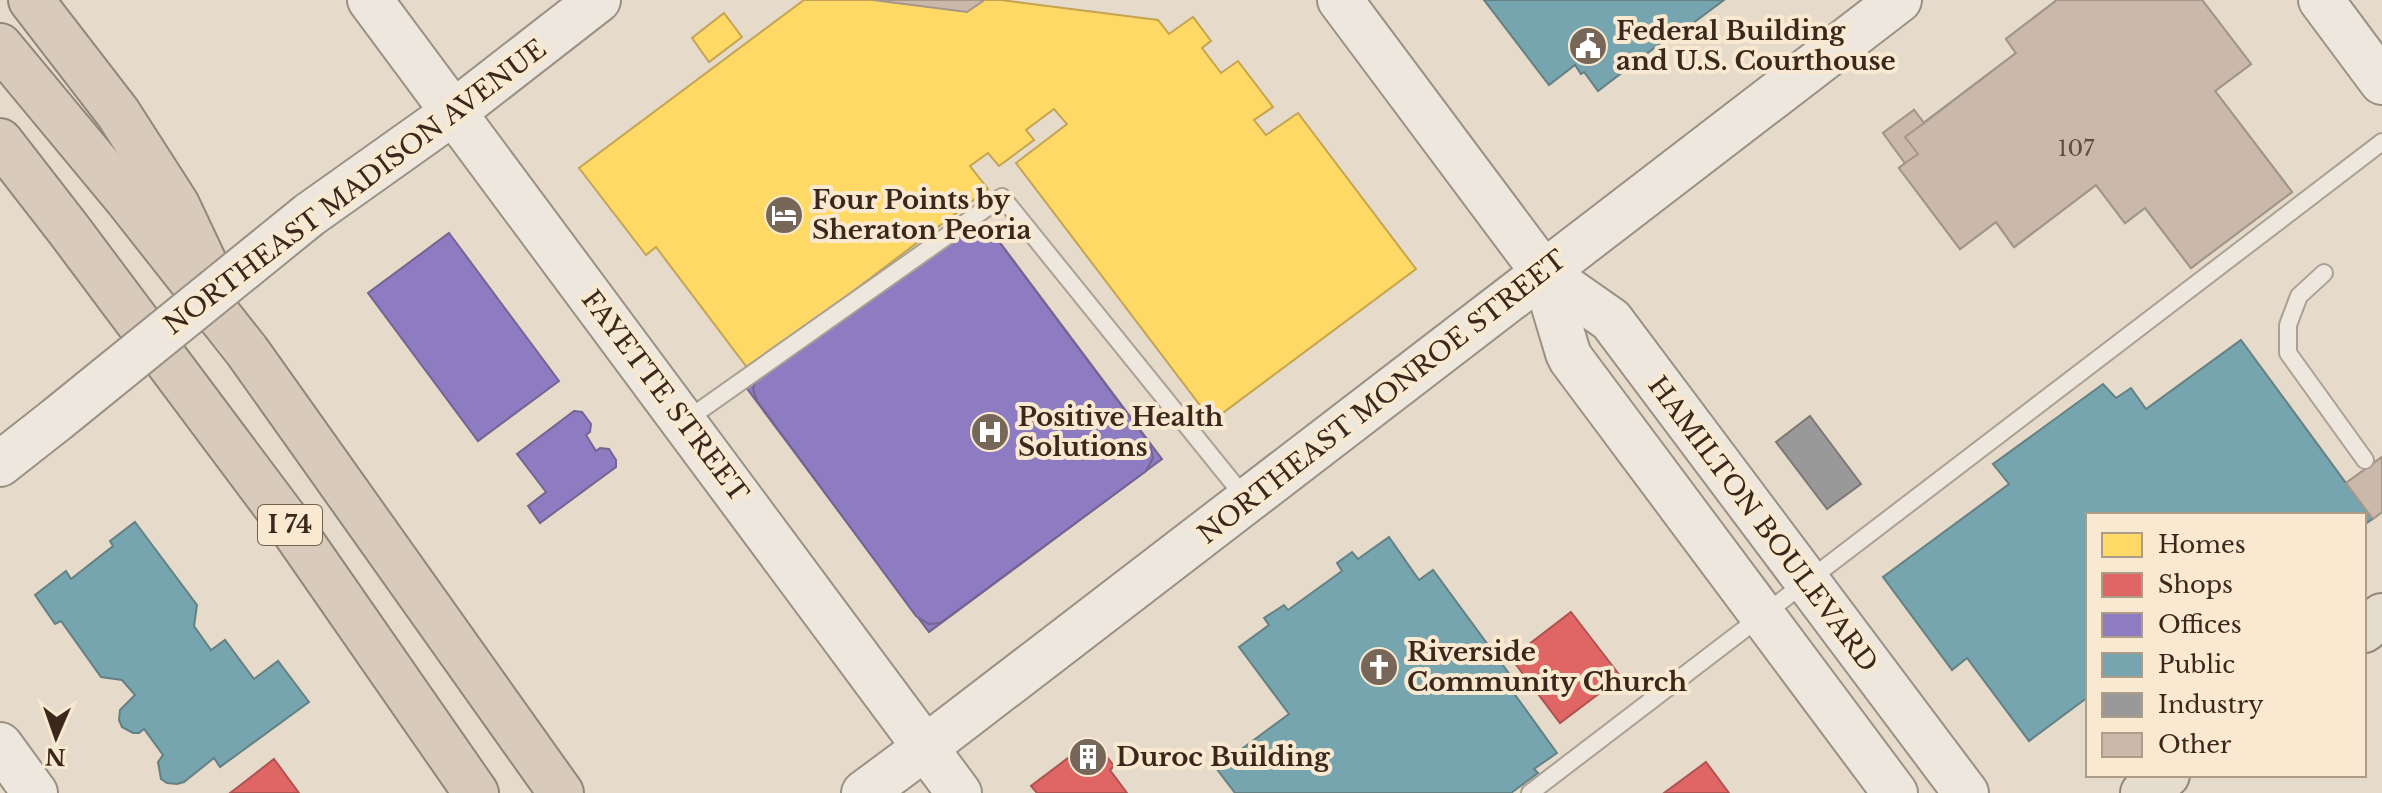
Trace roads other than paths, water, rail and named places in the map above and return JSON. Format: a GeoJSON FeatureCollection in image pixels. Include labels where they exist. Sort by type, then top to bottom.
{"type":"FeatureCollection","features":[{"type":"Feature","properties":{"kind":"highway"},"geometry":{"type":"LineString","coordinates":[[31,0],[118,113],[177,205],[247,351]]}},
{"type":"Feature","properties":{"kind":"highway","name":"I 74"},"geometry":{"type":"LineString","coordinates":[[0,46],[127,199],[247,351],[561,793]]}},
{"type":"Feature","properties":{"kind":"highway","name":"I 74"},"geometry":{"type":"LineString","coordinates":[[0,141],[292,528],[476,793]]}},
{"type":"Feature","properties":{"kind":"highway"},"geometry":{"type":"LineString","coordinates":[[0,157],[94,263]]}},
{"type":"Feature","properties":{"kind":"main road"},"geometry":{"type":"LineString","coordinates":[[2366,628],[2382,616]]}},
{"type":"Feature","properties":{"kind":"main road"},"geometry":{"type":"LineString","coordinates":[[2143,793],[2164,777]]}},
{"type":"Feature","properties":{"kind":"street","name":"FAYETTE STREET"},"geometry":{"type":"LineString","coordinates":[[370,0],[959,793]]}},
{"type":"Feature","properties":{"kind":"street","name":"NORTHEAST MADISON AVENUE"},"geometry":{"type":"LineString","coordinates":[[0,464],[309,215],[454,112],[598,0]]}},
{"type":"Feature","properties":{"kind":"street","name":"HAMILTON BOULEVARD"},"geometry":{"type":"LineString","coordinates":[[1340,0],[1544,273],[1611,320],[1966,793]]}},
{"type":"Feature","properties":{"kind":"street","name":"NORTHEAST MONROE STREET"},"geometry":{"type":"LineString","coordinates":[[864,793],[1899,0]]}},
{"type":"Feature","properties":{"kind":"street"},"geometry":{"type":"LineString","coordinates":[[2321,0],[2382,82]]}},
{"type":"Feature","properties":{"kind":"street","name":"HAMILTON BOULEVARD"},"geometry":{"type":"LineString","coordinates":[[1544,273],[1571,359],[1895,793]]}},
{"type":"Feature","properties":{"kind":"street"},"geometry":{"type":"LineString","coordinates":[[0,745],[35,793]]}},
{"type":"Feature","properties":{"kind":"lane"},"geometry":{"type":"LineString","coordinates":[[1530,793],[2382,142]]}},
{"type":"Feature","properties":{"kind":"lane"},"geometry":{"type":"LineString","coordinates":[[685,422],[1002,197],[1247,501]]}},
{"type":"Feature","properties":{"kind":"lane"},"geometry":{"type":"LineString","coordinates":[[2324,273],[2299,296],[2288,325],[2288,353],[2365,460]]}},
{"type":"Feature","properties":{"kind":"place","name":"Federal Building and U.S. Courthouse"},"geometry":{"type":"Point","coordinates":[1588,46]}},
{"type":"Feature","properties":{"kind":"place","name":"Four Points by Sheraton Peoria"},"geometry":{"type":"Point","coordinates":[784,215]}},
{"type":"Feature","properties":{"kind":"place","name":"Positive Health Solutions"},"geometry":{"type":"Point","coordinates":[990,432]}},
{"type":"Feature","properties":{"kind":"place","name":"Riverside Community Church"},"geometry":{"type":"Point","coordinates":[1379,667]}},
{"type":"Feature","properties":{"kind":"place","name":"Duroc Building"},"geometry":{"type":"Point","coordinates":[1088,757]}}]}
